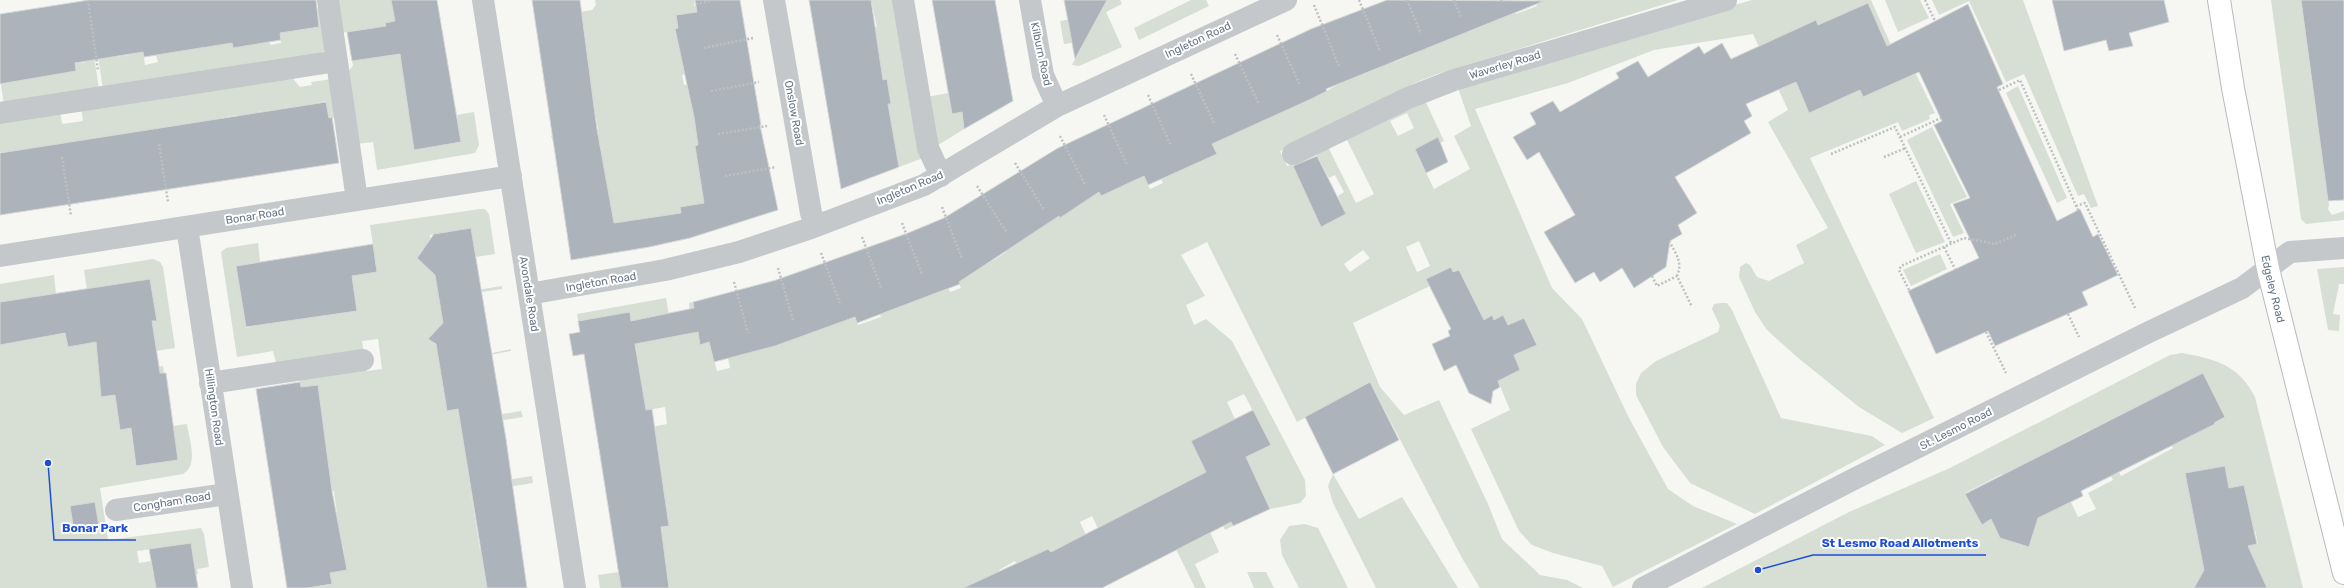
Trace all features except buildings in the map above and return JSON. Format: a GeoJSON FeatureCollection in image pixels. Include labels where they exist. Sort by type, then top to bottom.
{"type":"FeatureCollection","features":[{"type":"Feature","properties":{"kind":"main road","name":"Edgeley Road"},"geometry":{"type":"LineString","coordinates":[[2219,0],[2233,88],[2268,269],[2344,574]]}},
{"type":"Feature","properties":{"kind":"street"},"geometry":{"type":"LineString","coordinates":[[328,0],[357,200]]}},
{"type":"Feature","properties":{"kind":"street","name":"Avondale Road"},"geometry":{"type":"LineString","coordinates":[[483,0],[575,588]]}},
{"type":"Feature","properties":{"kind":"street","name":"Onslow Road"},"geometry":{"type":"LineString","coordinates":[[774,0],[814,227]]}},
{"type":"Feature","properties":{"kind":"street"},"geometry":{"type":"LineString","coordinates":[[903,0],[928,148],[937,179]]}},
{"type":"Feature","properties":{"kind":"street","name":"Kilburn Road"},"geometry":{"type":"LineString","coordinates":[[1030,0],[1043,75],[1052,109]]}},
{"type":"Feature","properties":{"kind":"street","name":"Waverley Road"},"geometry":{"type":"LineString","coordinates":[[1293,154],[1408,98],[1454,80],[1726,0]]}},
{"type":"Feature","properties":{"kind":"street","name":"Ingleton Road"},"geometry":{"type":"LineString","coordinates":[[529,294],[665,270],[726,255],[814,227],[892,197],[937,179],[1052,109],[1277,3]]}},
{"type":"Feature","properties":{"kind":"street"},"geometry":{"type":"LineString","coordinates":[[0,113],[337,61]]}},
{"type":"Feature","properties":{"kind":"street","name":"Bonar Road"},"geometry":{"type":"LineString","coordinates":[[0,256],[511,176]]}},
{"type":"Feature","properties":{"kind":"street","name":"Hillington Road"},"geometry":{"type":"LineString","coordinates":[[180,228],[210,383],[242,588]]}},
{"type":"Feature","properties":{"kind":"street","name":"St. Lesmo Road"},"geometry":{"type":"LineString","coordinates":[[1643,588],[1850,481],[2147,333],[2242,288],[2290,252],[2344,248]]}},
{"type":"Feature","properties":{"kind":"street"},"geometry":{"type":"LineString","coordinates":[[210,383],[363,360]]}},
{"type":"Feature","properties":{"kind":"street","name":"Congham Road"},"geometry":{"type":"LineString","coordinates":[[116,510],[227,494]]}},
{"type":"Feature","properties":{"kind":"path"},"geometry":{"type":"LineString","coordinates":[[88,0],[102,97]]}},
{"type":"Feature","properties":{"kind":"path"},"geometry":{"type":"LineString","coordinates":[[696,4],[716,0]]}},
{"type":"Feature","properties":{"kind":"path"},"geometry":{"type":"LineString","coordinates":[[1312,0],[1339,66]]}},
{"type":"Feature","properties":{"kind":"path"},"geometry":{"type":"LineString","coordinates":[[1359,0],[1380,51]]}},
{"type":"Feature","properties":{"kind":"path"},"geometry":{"type":"LineString","coordinates":[[1407,0],[1421,34]]}},
{"type":"Feature","properties":{"kind":"path"},"geometry":{"type":"LineString","coordinates":[[1454,0],[1461,18]]}},
{"type":"Feature","properties":{"kind":"path"},"geometry":{"type":"LineString","coordinates":[[1925,0],[1935,21]]}},
{"type":"Feature","properties":{"kind":"path"},"geometry":{"type":"LineString","coordinates":[[1277,3],[1300,85]]}},
{"type":"Feature","properties":{"kind":"path"},"geometry":{"type":"LineString","coordinates":[[1224,28],[1259,104]]}},
{"type":"Feature","properties":{"kind":"path"},"geometry":{"type":"LineString","coordinates":[[704,48],[780,33]]}},
{"type":"Feature","properties":{"kind":"path"},"geometry":{"type":"LineString","coordinates":[[1179,49],[1215,125]]}},
{"type":"Feature","properties":{"kind":"path"},"geometry":{"type":"LineString","coordinates":[[1135,69],[1171,146]]}},
{"type":"Feature","properties":{"kind":"path"},"geometry":{"type":"LineString","coordinates":[[711,91],[787,77]]}},
{"type":"Feature","properties":{"kind":"path"},"geometry":{"type":"LineString","coordinates":[[1999,90],[2020,80],[2078,210]]}},
{"type":"Feature","properties":{"kind":"path"},"geometry":{"type":"LineString","coordinates":[[1092,89],[1127,165]]}},
{"type":"Feature","properties":{"kind":"path"},"geometry":{"type":"LineString","coordinates":[[1052,109],[1085,185]]}},
{"type":"Feature","properties":{"kind":"path"},"geometry":{"type":"LineString","coordinates":[[1900,137],[1941,118]]}},
{"type":"Feature","properties":{"kind":"path"},"geometry":{"type":"LineString","coordinates":[[718,134],[795,121]]}},
{"type":"Feature","properties":{"kind":"path"},"geometry":{"type":"LineString","coordinates":[[1831,154],[1896,127],[1951,243]]}},
{"type":"Feature","properties":{"kind":"path"},"geometry":{"type":"LineString","coordinates":[[1001,140],[1044,210]]}},
{"type":"Feature","properties":{"kind":"path"},"geometry":{"type":"LineString","coordinates":[[159,144],[180,228]]}},
{"type":"Feature","properties":{"kind":"path"},"geometry":{"type":"LineString","coordinates":[[1884,157],[1906,148]]}},
{"type":"Feature","properties":{"kind":"path"},"geometry":{"type":"LineString","coordinates":[[62,157],[75,244]]}},
{"type":"Feature","properties":{"kind":"path"},"geometry":{"type":"LineString","coordinates":[[725,176],[802,163]]}},
{"type":"Feature","properties":{"kind":"path"},"geometry":{"type":"LineString","coordinates":[[963,163],[1007,233]]}},
{"type":"Feature","properties":{"kind":"path"},"geometry":{"type":"LineString","coordinates":[[937,179],[962,259]]}},
{"type":"Feature","properties":{"kind":"path"},"geometry":{"type":"LineString","coordinates":[[892,197],[922,274]]}},
{"type":"Feature","properties":{"kind":"path"},"geometry":{"type":"LineString","coordinates":[[2076,206],[2085,203],[2147,333]]}},
{"type":"Feature","properties":{"kind":"path"},"geometry":{"type":"LineString","coordinates":[[853,212],[881,288]]}},
{"type":"Feature","properties":{"kind":"path"},"geometry":{"type":"LineString","coordinates":[[814,227],[840,303]]}},
{"type":"Feature","properties":{"kind":"path"},"geometry":{"type":"LineString","coordinates":[[1909,290],[1899,270],[1901,266],[1964,238],[1995,244],[2018,234]]}},
{"type":"Feature","properties":{"kind":"path"},"geometry":{"type":"LineString","coordinates":[[1652,276],[1657,286],[1677,276],[1680,268],[1679,260],[1669,241]]}},
{"type":"Feature","properties":{"kind":"path"},"geometry":{"type":"LineString","coordinates":[[770,242],[793,320]]}},
{"type":"Feature","properties":{"kind":"path"},"geometry":{"type":"LineString","coordinates":[[1944,247],[1955,269]]}},
{"type":"Feature","properties":{"kind":"path"},"geometry":{"type":"LineString","coordinates":[[726,255],[748,333]]}},
{"type":"Feature","properties":{"kind":"path"},"geometry":{"type":"LineString","coordinates":[[1677,276],[1692,307]]}},
{"type":"Feature","properties":{"kind":"path"},"geometry":{"type":"LineString","coordinates":[[1986,332],[2018,398]]}},
{"type":"Feature","properties":{"kind":"shaded area"},"geometry":{"type":"Polygon","coordinates":[[[335,0],[392,0],[395,21],[385,24],[388,37],[398,35],[415,149],[460,142],[457,115],[474,112],[479,145],[475,153],[377,170],[373,142],[356,144],[345,77],[353,65],[352,61],[373,28],[340,33],[335,0]]]}},
{"type":"Feature","properties":{"kind":"shaded area"},"geometry":{"type":"Polygon","coordinates":[[[595,0],[695,0],[694,6],[697,6],[698,12],[676,16],[678,28],[675,29],[687,74],[682,75],[684,85],[712,81],[712,202],[680,207],[681,213],[655,217],[660,245],[618,252],[608,195],[562,202],[561,198],[607,191],[598,133],[553,141],[551,136],[598,129],[589,74],[544,82],[543,76],[589,69],[582,18],[536,26],[535,21],[580,14],[580,12],[592,10],[596,5],[595,0]]]}},
{"type":"Feature","properties":{"kind":"shaded area"},"geometry":{"type":"Polygon","coordinates":[[[855,0],[897,0],[923,158],[899,167],[897,155],[869,107],[890,104],[887,80],[865,82],[859,30],[877,27],[872,4],[856,6],[855,0]]]}},
{"type":"Feature","properties":{"kind":"shaded area"},"geometry":{"type":"Polygon","coordinates":[[[1098,0],[1120,0],[1122,4],[1106,12],[1122,47],[1079,66],[1072,65],[1085,41],[1064,44],[1060,21],[1100,14],[1098,0]]]}},
{"type":"Feature","properties":{"kind":"shaded area"},"geometry":{"type":"Polygon","coordinates":[[[1191,0],[1206,0],[1209,6],[1139,40],[1134,28],[1191,0]]]}},
{"type":"Feature","properties":{"kind":"shaded area"},"geometry":{"type":"Polygon","coordinates":[[[1503,0],[1511,0],[1516,14],[1537,6],[1536,0],[1678,0],[1437,74],[1417,82],[1280,151],[1287,166],[1292,164],[1321,226],[1346,214],[1338,196],[1344,192],[1335,175],[1329,178],[1315,152],[1328,147],[1356,203],[1374,194],[1345,136],[1423,96],[1444,141],[1417,154],[1434,189],[1470,169],[1454,136],[1471,126],[1457,85],[1752,0],[1871,0],[1903,72],[1913,68],[1935,113],[1929,115],[1930,119],[1902,131],[1898,122],[1810,158],[1934,418],[1902,433],[1859,407],[1797,357],[1767,330],[1755,312],[1739,277],[1740,267],[1746,263],[1750,265],[1757,277],[1769,281],[1804,263],[1796,245],[1828,228],[1768,122],[1788,110],[1753,34],[1654,50],[1568,83],[1475,109],[1552,288],[1582,319],[1629,418],[1668,489],[1693,506],[1737,524],[1613,587],[1602,566],[1553,553],[1532,545],[1519,531],[1471,429],[1510,410],[1498,381],[1514,355],[1537,344],[1524,318],[1508,325],[1503,316],[1494,320],[1491,315],[1484,320],[1459,270],[1453,272],[1451,267],[1433,275],[1430,286],[1353,323],[1380,387],[1404,415],[1439,400],[1488,504],[1502,539],[1540,575],[1567,580],[1583,588],[1480,588],[1462,558],[1370,382],[1297,422],[1207,242],[1181,255],[1205,296],[1186,305],[1194,325],[1206,319],[1232,341],[1305,480],[1306,496],[1300,503],[1270,509],[1246,457],[1271,445],[1244,394],[1227,402],[1235,419],[1191,441],[1233,526],[1225,530],[1219,518],[1206,524],[1186,482],[1115,519],[1128,545],[1110,554],[1092,516],[1080,522],[1086,535],[1051,552],[1048,549],[1019,569],[1015,561],[999,570],[1008,588],[669,588],[661,534],[613,542],[613,538],[617,537],[617,534],[669,526],[646,428],[667,424],[665,407],[595,419],[644,400],[636,347],[585,355],[638,333],[636,320],[578,321],[577,314],[666,298],[673,337],[692,333],[689,303],[693,302],[700,344],[709,342],[717,371],[730,368],[728,358],[740,355],[849,299],[858,325],[881,317],[871,291],[908,304],[946,282],[950,292],[961,288],[951,263],[975,265],[986,264],[1006,252],[998,237],[1023,240],[1042,227],[1052,204],[1060,217],[1136,159],[1150,189],[1163,183],[1157,170],[1204,127],[1327,91],[1337,85],[1329,69],[1349,61],[1355,77],[1377,69],[1371,53],[1388,46],[1395,62],[1416,53],[1410,38],[1429,30],[1435,45],[1456,36],[1450,22],[1469,14],[1475,29],[1497,20],[1504,2],[1503,0]],[[1868,3],[1841,15],[1796,82],[1809,113],[1887,46],[1868,3]],[[1407,113],[1390,121],[1398,136],[1414,128],[1407,113]],[[1419,241],[1406,247],[1417,272],[1430,266],[1419,241]],[[1363,250],[1344,264],[1350,272],[1370,258],[1363,250]]]}},
{"type":"Feature","properties":{"kind":"shaded area"},"geometry":{"type":"Polygon","coordinates":[[[1885,0],[1920,0],[1929,18],[1898,32],[1885,0]]]}},
{"type":"Feature","properties":{"kind":"shaded area"},"geometry":{"type":"Polygon","coordinates":[[[1932,0],[2023,0],[2098,206],[2091,208],[2084,194],[2078,196],[2024,74],[2006,82],[1969,1],[1939,15],[1932,0]]]}},
{"type":"Feature","properties":{"kind":"shaded area"},"geometry":{"type":"Polygon","coordinates":[[[2271,0],[2301,0],[2313,93],[2344,89],[2314,98],[2329,205],[2328,209],[2332,215],[2344,211],[2344,220],[2306,224],[2301,219],[2271,0]]]}},
{"type":"Feature","properties":{"kind":"shaded area"},"geometry":{"type":"Polygon","coordinates":[[[322,8],[328,49],[311,58],[103,89],[96,44],[103,42],[106,58],[130,55],[128,38],[141,36],[145,65],[158,62],[156,55],[231,38],[233,48],[245,46],[268,33],[270,45],[281,43],[277,15],[294,31],[317,27],[315,9],[322,8]]]}},
{"type":"Feature","properties":{"kind":"shaded area"},"geometry":{"type":"Polygon","coordinates":[[[92,44],[99,89],[4,105],[1,84],[11,82],[7,57],[63,65],[86,62],[84,46],[92,44]]]}},
{"type":"Feature","properties":{"kind":"shaded area"},"geometry":{"type":"Polygon","coordinates":[[[290,75],[300,87],[312,85],[311,82],[332,79],[338,117],[329,118],[326,101],[302,106],[305,121],[284,125],[281,109],[258,112],[240,132],[237,115],[215,119],[218,135],[194,123],[74,142],[6,168],[3,152],[0,152],[0,120],[60,110],[62,124],[83,121],[81,107],[290,75]]]}},
{"type":"Feature","properties":{"kind":"shaded area"},"geometry":{"type":"Polygon","coordinates":[[[2018,86],[2067,198],[2057,203],[2006,93],[2018,86]]]}},
{"type":"Feature","properties":{"kind":"shaded area"},"geometry":{"type":"Polygon","coordinates":[[[959,91],[949,98],[952,114],[962,112],[964,129],[935,147],[927,97],[959,91]]]}},
{"type":"Feature","properties":{"kind":"shaded area"},"geometry":{"type":"Polygon","coordinates":[[[1932,127],[1967,197],[1950,204],[1964,233],[1953,237],[1907,140],[1932,127]]]}},
{"type":"Feature","properties":{"kind":"shaded area"},"geometry":{"type":"Polygon","coordinates":[[[1916,181],[1945,242],[1916,253],[1889,194],[1916,181]]]}},
{"type":"Feature","properties":{"kind":"shaded area"},"geometry":{"type":"Polygon","coordinates":[[[485,209],[489,214],[495,254],[476,257],[471,228],[430,235],[432,247],[424,248],[419,254],[420,261],[425,265],[434,264],[439,296],[502,286],[502,289],[482,292],[482,294],[440,301],[444,329],[432,335],[433,343],[439,346],[491,350],[492,353],[511,349],[511,351],[450,362],[451,374],[441,376],[443,389],[454,388],[455,392],[444,394],[447,411],[458,409],[460,421],[521,411],[523,417],[461,427],[470,486],[532,476],[533,483],[471,493],[480,550],[521,543],[522,549],[482,556],[487,588],[307,588],[332,584],[330,573],[346,570],[343,545],[325,547],[323,537],[280,543],[278,534],[322,527],[320,517],[337,514],[334,491],[316,493],[315,483],[271,489],[269,478],[313,471],[312,461],[328,459],[325,437],[308,439],[306,428],[263,435],[263,432],[304,410],[321,408],[318,385],[301,387],[299,377],[366,367],[367,371],[382,369],[378,339],[362,341],[364,354],[277,367],[273,351],[237,357],[221,252],[226,248],[258,243],[260,262],[236,266],[246,328],[260,325],[258,309],[323,316],[357,310],[352,276],[377,272],[370,225],[485,209]]]}},
{"type":"Feature","properties":{"kind":"shaded area"},"geometry":{"type":"Polygon","coordinates":[[[1940,254],[1947,269],[1911,286],[1903,270],[1940,254]]]}},
{"type":"Feature","properties":{"kind":"shaded area"},"geometry":{"type":"Polygon","coordinates":[[[153,259],[160,262],[163,267],[175,348],[130,355],[133,370],[163,366],[164,373],[100,382],[101,397],[126,394],[118,417],[120,430],[169,422],[169,426],[131,432],[136,466],[177,460],[173,426],[187,424],[192,451],[191,464],[188,470],[183,474],[100,488],[108,540],[201,528],[204,534],[209,567],[197,569],[198,574],[155,580],[156,588],[0,588],[0,345],[28,340],[22,300],[0,303],[0,284],[54,275],[56,294],[32,319],[35,339],[65,333],[68,347],[82,344],[90,309],[84,270],[153,259]],[[150,279],[126,325],[157,321],[150,279]],[[191,543],[137,551],[139,563],[151,561],[153,574],[195,567],[191,543]]]}},
{"type":"Feature","properties":{"kind":"shaded area"},"geometry":{"type":"Polygon","coordinates":[[[2344,267],[2344,284],[2339,284],[2333,314],[2340,315],[2339,331],[2328,330],[2317,269],[2344,267]]]}},
{"type":"Feature","properties":{"kind":"shaded area"},"geometry":{"type":"Polygon","coordinates":[[[1727,303],[1732,310],[1781,418],[1872,436],[1885,445],[1755,514],[1690,483],[1663,447],[1636,395],[1636,384],[1641,373],[1656,361],[1718,332],[1720,326],[1712,309],[1714,304],[1727,303]]]}},
{"type":"Feature","properties":{"kind":"shaded area"},"geometry":{"type":"Polygon","coordinates":[[[2182,353],[2215,361],[2234,371],[2249,386],[2255,397],[2303,588],[2267,588],[2266,586],[2262,588],[2199,579],[2194,588],[1702,588],[1849,512],[1950,468],[2170,355],[2182,353]],[[2203,373],[2175,388],[2162,403],[2182,441],[2225,417],[2203,373]],[[2149,401],[2136,407],[2139,413],[2112,426],[2108,421],[2096,428],[2121,476],[2173,448],[2149,401]],[[2089,430],[2063,444],[2066,451],[2053,458],[2050,451],[2037,458],[2061,507],[2071,502],[2078,517],[2096,509],[2088,493],[2113,480],[2089,430]],[[2002,474],[1965,493],[1982,525],[1991,519],[2000,538],[2011,533],[2015,543],[2025,546],[2031,543],[2033,535],[2002,474]],[[2244,485],[2190,497],[2202,555],[2258,544],[2255,530],[2245,531],[2239,500],[2247,498],[2244,485]]]}},
{"type":"Feature","properties":{"kind":"shaded area"},"geometry":{"type":"Polygon","coordinates":[[[1333,474],[1359,519],[1402,497],[1458,588],[1376,588],[1333,503],[1328,486],[1333,474]]]}},
{"type":"Feature","properties":{"kind":"shaded area"},"geometry":{"type":"Polygon","coordinates":[[[1305,524],[1318,528],[1348,588],[1299,588],[1282,555],[1280,540],[1289,526],[1305,524]]]}},
{"type":"Feature","properties":{"kind":"shaded area"},"geometry":{"type":"Polygon","coordinates":[[[1210,532],[1219,552],[1195,564],[1206,588],[1195,588],[1176,549],[1210,532]]]}},
{"type":"Feature","properties":{"kind":"shaded area"},"geometry":{"type":"Polygon","coordinates":[[[619,572],[621,588],[600,588],[598,575],[619,572]]]}},
{"type":"Feature","properties":{"kind":"shaded area"},"geometry":{"type":"Polygon","coordinates":[[[1247,572],[1266,572],[1274,588],[1254,588],[1247,572]]]}},
{"type":"Feature","properties":{"kind":"place","name":"Bonar Park"},"geometry":{"type":"Point","coordinates":[48,463]}},
{"type":"Feature","properties":{"kind":"place","name":"St Lesmo Road Allotments"},"geometry":{"type":"Point","coordinates":[1758,570]}}]}
